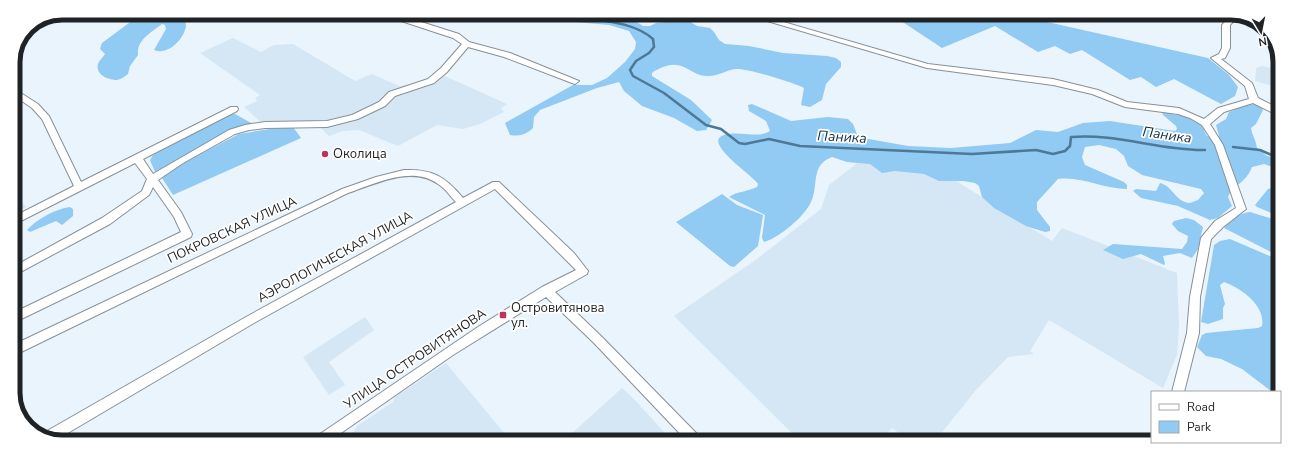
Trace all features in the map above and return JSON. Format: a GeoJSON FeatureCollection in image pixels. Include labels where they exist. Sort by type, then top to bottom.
{"type":"FeatureCollection","features":[{"type":"Feature","properties":{"kind":"street"},"geometry":{"type":"LineString","coordinates":[[407,20],[456,36],[466,44],[507,55],[575,82]]}},
{"type":"Feature","properties":{"kind":"street"},"geometry":{"type":"LineString","coordinates":[[767,20],[927,66],[1054,82],[1095,92],[1125,104],[1179,110],[1205,123],[1219,145],[1241,209],[1219,224],[1206,238],[1195,297],[1193,333],[1178,391]]}},
{"type":"Feature","properties":{"kind":"street"},"geometry":{"type":"LineString","coordinates":[[1232,20],[1226,25],[1226,48],[1222,56],[1215,58],[1250,84],[1254,100]]}},
{"type":"Feature","properties":{"kind":"street"},"geometry":{"type":"LineString","coordinates":[[20,268],[125,208],[146,194],[152,180],[180,161],[240,129],[265,125],[328,124],[343,120],[377,106],[392,94],[431,81],[444,70],[466,44]]}},
{"type":"Feature","properties":{"kind":"street"},"geometry":{"type":"LineString","coordinates":[[20,96],[35,106],[46,118],[62,148],[79,187]]}},
{"type":"Feature","properties":{"kind":"street"},"geometry":{"type":"LineString","coordinates":[[1205,123],[1221,110],[1254,100],[1273,110]]}},
{"type":"Feature","properties":{"kind":"street"},"geometry":{"type":"LineString","coordinates":[[20,217],[234,109]]}},
{"type":"Feature","properties":{"kind":"street"},"geometry":{"type":"LineString","coordinates":[[20,315],[188,234],[178,215],[137,158]]}},
{"type":"Feature","properties":{"kind":"street","name":"ПОКРОВСКАЯ УЛИЦА"},"geometry":{"type":"LineString","coordinates":[[20,348],[346,191],[401,174],[425,173],[439,179],[462,203]]}},
{"type":"Feature","properties":{"kind":"street","name":"АЭРОЛОГИЧЕСКАЯ УЛИЦА"},"geometry":{"type":"LineString","coordinates":[[53,434],[250,320],[496,184],[570,256],[583,271],[546,290]]}},
{"type":"Feature","properties":{"kind":"street"},"geometry":{"type":"LineString","coordinates":[[546,290],[690,435]]}},
{"type":"Feature","properties":{"kind":"street","name":"УЛИЦА ОСТРОВИТЯНОВА"},"geometry":{"type":"LineString","coordinates":[[328,435],[414,375],[546,290]]}},
{"type":"Feature","properties":{"kind":"shaded area"},"geometry":{"type":"Polygon","coordinates":[[[233,38],[261,52],[274,45],[293,44],[355,81],[372,74],[399,86],[421,83],[438,73],[507,104],[501,108],[504,112],[480,124],[463,129],[437,125],[398,146],[359,130],[343,131],[329,136],[316,123],[263,124],[244,107],[257,101],[255,98],[260,95],[200,53],[233,38]]]}},
{"type":"Feature","properties":{"kind":"shaded area"},"geometry":{"type":"Polygon","coordinates":[[[1262,66],[1273,68],[1273,86],[1255,81],[1256,68],[1262,66]]]}},
{"type":"Feature","properties":{"kind":"shaded area"},"geometry":{"type":"Polygon","coordinates":[[[860,161],[950,177],[1052,241],[1062,228],[1177,273],[1179,325],[1177,355],[1163,388],[1049,320],[1030,351],[1034,354],[1008,357],[975,391],[940,435],[902,435],[892,428],[886,435],[794,435],[674,316],[757,259],[821,209],[829,185],[860,161]]]}},
{"type":"Feature","properties":{"kind":"shaded area"},"geometry":{"type":"Polygon","coordinates":[[[20,200],[26,207],[20,210],[20,200]]]}},
{"type":"Feature","properties":{"kind":"shaded area"},"geometry":{"type":"Polygon","coordinates":[[[365,317],[374,330],[329,362],[345,385],[329,395],[303,357],[365,317]]]}},
{"type":"Feature","properties":{"kind":"shaded area"},"geometry":{"type":"Polygon","coordinates":[[[446,363],[506,435],[352,435],[357,426],[393,402],[395,397],[446,363]]]}},
{"type":"Feature","properties":{"kind":"shaded area"},"geometry":{"type":"Polygon","coordinates":[[[622,388],[636,401],[667,435],[570,435],[622,388]]]}},
{"type":"Feature","properties":{"kind":"green space"},"geometry":{"type":"Polygon","coordinates":[[[133,20],[185,20],[185,31],[179,41],[165,51],[154,50],[166,29],[165,25],[162,24],[149,33],[142,41],[138,50],[138,55],[130,66],[128,74],[117,80],[103,76],[99,71],[99,63],[105,54],[100,49],[102,43],[133,20]]]}},
{"type":"Feature","properties":{"kind":"green space"},"geometry":{"type":"Polygon","coordinates":[[[553,20],[633,20],[643,26],[650,26],[656,23],[687,20],[697,26],[710,28],[719,40],[725,44],[749,46],[783,53],[827,56],[836,58],[841,62],[841,67],[826,84],[822,100],[810,107],[801,105],[804,88],[770,76],[742,69],[736,69],[706,76],[695,73],[681,66],[670,65],[654,71],[652,76],[691,100],[712,120],[706,130],[697,131],[674,118],[642,106],[624,91],[619,82],[597,88],[540,110],[534,117],[533,128],[531,130],[520,135],[510,135],[505,123],[573,85],[592,85],[607,78],[625,62],[635,49],[636,42],[629,31],[609,25],[553,20]]]}},
{"type":"Feature","properties":{"kind":"green space"},"geometry":{"type":"Polygon","coordinates":[[[900,20],[1038,20],[1208,58],[1229,75],[1238,87],[1235,96],[1221,104],[1174,79],[1156,87],[1141,77],[1130,80],[1082,50],[1070,54],[1055,46],[1038,52],[995,26],[942,48],[900,20]]]}},
{"type":"Feature","properties":{"kind":"green space"},"geometry":{"type":"Polygon","coordinates":[[[752,104],[791,121],[828,117],[848,119],[853,124],[858,137],[908,146],[951,148],[1010,143],[1036,130],[1058,132],[1083,123],[1110,121],[1175,131],[1177,129],[1176,126],[1162,114],[1165,112],[1195,120],[1200,123],[1207,136],[1212,138],[1219,136],[1216,125],[1226,119],[1229,112],[1242,106],[1252,104],[1260,106],[1263,110],[1256,124],[1251,128],[1257,148],[1267,156],[1273,157],[1273,167],[1264,164],[1252,167],[1246,177],[1230,193],[1228,197],[1232,206],[1218,218],[1210,220],[1178,206],[1141,198],[1133,191],[1136,189],[1156,191],[1160,183],[1168,187],[1181,200],[1190,203],[1198,200],[1204,193],[1201,189],[1142,175],[1128,166],[1124,156],[1116,149],[1099,145],[1085,147],[1082,157],[1085,165],[1124,182],[1127,185],[1127,189],[1109,187],[1076,179],[1058,179],[1037,202],[1037,210],[1050,227],[1050,231],[1045,232],[1026,226],[994,208],[982,197],[979,186],[975,183],[963,181],[939,181],[924,174],[895,171],[882,173],[870,164],[847,162],[832,157],[825,161],[818,170],[813,196],[808,208],[791,226],[777,236],[764,242],[762,238],[765,215],[729,197],[757,187],[758,184],[731,159],[719,144],[719,139],[724,135],[736,133],[760,134],[770,131],[766,121],[749,111],[748,105],[752,104]]]}},
{"type":"Feature","properties":{"kind":"green space"},"geometry":{"type":"Polygon","coordinates":[[[231,114],[235,114],[253,124],[155,172],[150,160],[153,155],[231,114]]]}},
{"type":"Feature","properties":{"kind":"green space"},"geometry":{"type":"Polygon","coordinates":[[[289,126],[293,127],[301,138],[173,195],[162,178],[187,161],[239,134],[289,126]]]}},
{"type":"Feature","properties":{"kind":"green space"},"geometry":{"type":"Polygon","coordinates":[[[1273,188],[1273,214],[1255,205],[1268,189],[1273,188]]]}},
{"type":"Feature","properties":{"kind":"green space"},"geometry":{"type":"Polygon","coordinates":[[[722,194],[737,205],[763,215],[758,246],[734,267],[730,266],[676,222],[722,194]]]}},
{"type":"Feature","properties":{"kind":"green space"},"geometry":{"type":"Polygon","coordinates":[[[70,207],[73,209],[73,216],[62,225],[56,221],[30,232],[27,230],[47,215],[70,207]]]}},
{"type":"Feature","properties":{"kind":"green space"},"geometry":{"type":"Polygon","coordinates":[[[1250,212],[1273,219],[1273,253],[1224,228],[1236,217],[1250,212]]]}},
{"type":"Feature","properties":{"kind":"green space"},"geometry":{"type":"Polygon","coordinates":[[[1186,218],[1194,220],[1203,227],[1198,249],[1192,258],[1180,253],[1163,256],[1164,265],[1141,254],[1123,259],[1103,250],[1113,244],[1182,249],[1187,242],[1188,236],[1178,231],[1172,224],[1174,221],[1186,218]]]}},
{"type":"Feature","properties":{"kind":"green space"},"geometry":{"type":"Polygon","coordinates":[[[1230,239],[1273,257],[1273,391],[1242,369],[1221,359],[1206,356],[1197,347],[1202,335],[1206,333],[1258,328],[1262,326],[1260,312],[1251,299],[1245,293],[1224,282],[1220,285],[1225,304],[1223,308],[1223,319],[1208,324],[1201,322],[1214,245],[1220,241],[1230,239]]]}},
{"type":"Feature","properties":{"kind":"waterway","name":"Паника"},"geometry":{"type":"LineString","coordinates":[[596,20],[633,27],[653,39],[654,47],[649,53],[636,61],[630,70],[633,76],[664,93],[706,125],[721,129],[739,143],[745,144],[769,139],[800,146],[972,154],[1036,150],[1053,154],[1065,151],[1070,146],[1071,137],[1088,136],[1105,137],[1188,150],[1205,150]]}},
{"type":"Feature","properties":{"kind":"waterway","name":"Паника"},"geometry":{"type":"LineString","coordinates":[[1233,147],[1260,150],[1273,155]]}},
{"type":"Feature","properties":{"kind":"place","name":"Околица"},"geometry":{"type":"Point","coordinates":[325,154]}},
{"type":"Feature","properties":{"kind":"place","name":"Островитянова ул."},"geometry":{"type":"Point","coordinates":[503,315]}}]}
